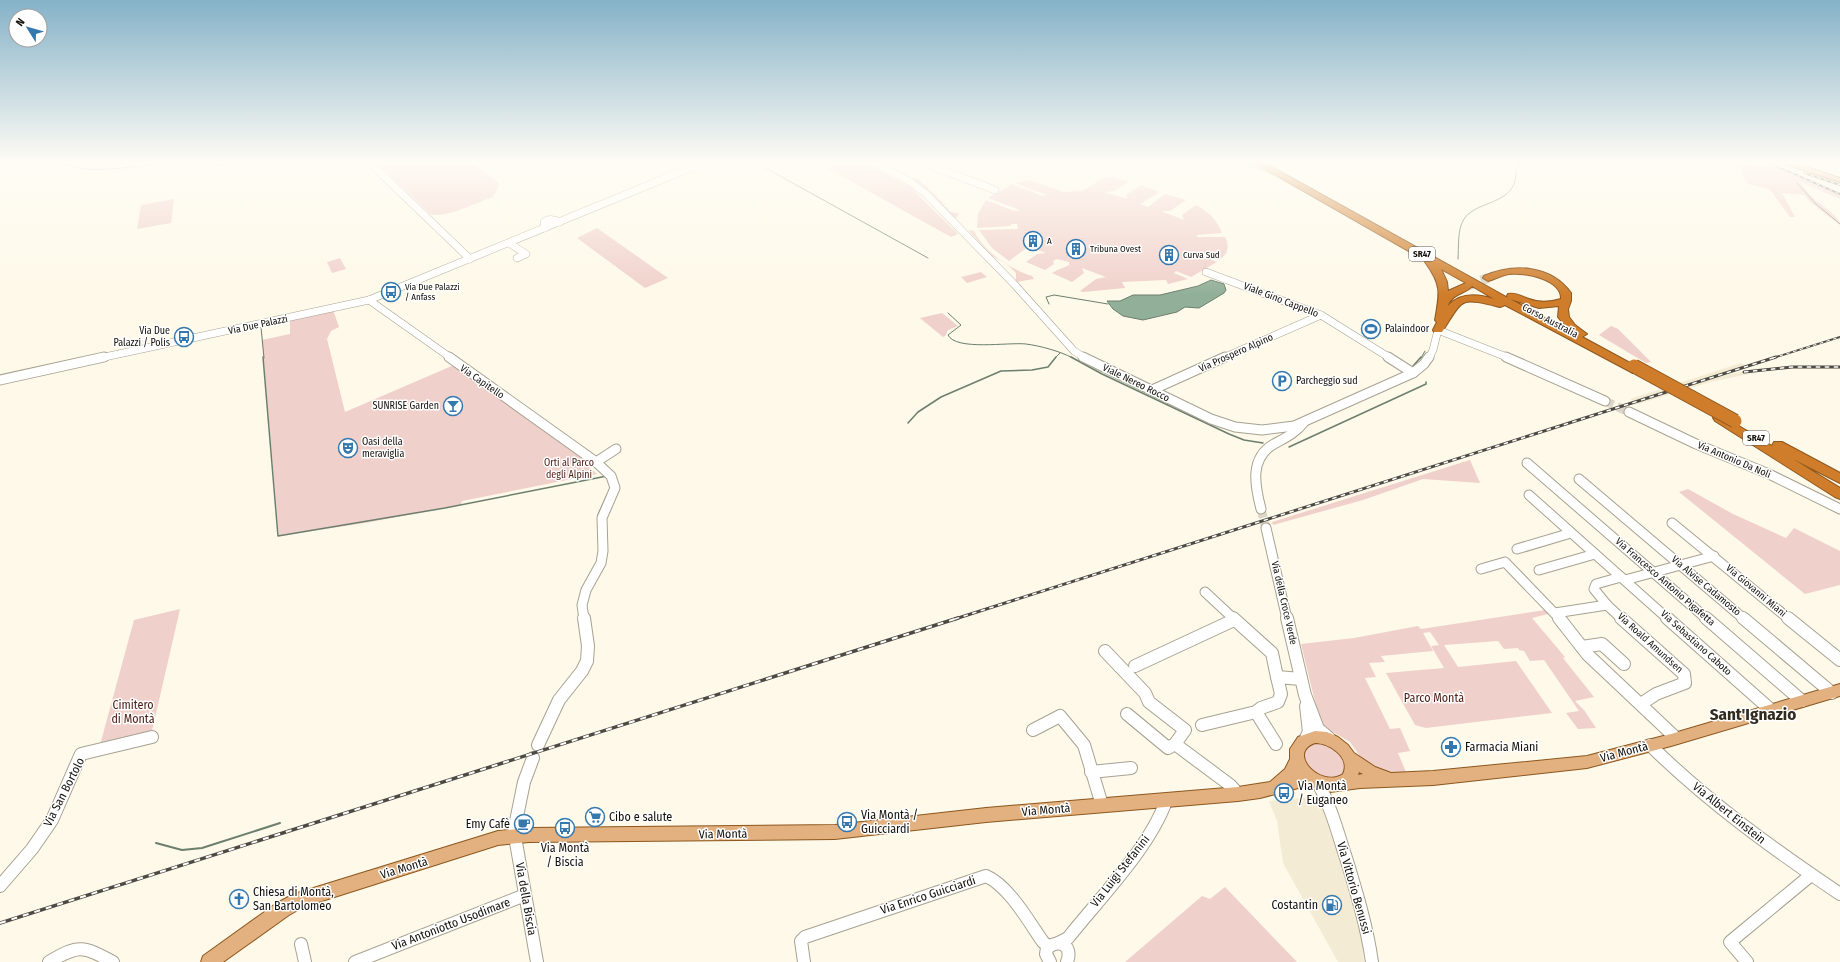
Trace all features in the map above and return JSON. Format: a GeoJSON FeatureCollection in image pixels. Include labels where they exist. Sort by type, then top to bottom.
{"type":"FeatureCollection","features":[{"type":"Feature","properties":{"kind":"highway","name":"Corso Australia"},"geometry":{"type":"LineString","coordinates":[[1336,206],[1513,305],[1635,368],[1699,406],[1840,484]]}},
{"type":"Feature","properties":{"kind":"highway","name":"Corso Australia"},"geometry":{"type":"LineString","coordinates":[[1343,206],[1635,368],[1840,479]]}},
{"type":"Feature","properties":{"kind":"highway"},"geometry":{"type":"LineString","coordinates":[[1397,240],[1439,271],[1443,281],[1443,302],[1438,330]]}},
{"type":"Feature","properties":{"kind":"highway"},"geometry":{"type":"LineString","coordinates":[[1436,257],[1510,296],[1528,303],[1545,305],[1566,301]]}},
{"type":"Feature","properties":{"kind":"highway"},"geometry":{"type":"LineString","coordinates":[[1488,278],[1510,271],[1535,274],[1559,284],[1566,293],[1563,315],[1568,324],[1635,368]]}},
{"type":"Feature","properties":{"kind":"highway"},"geometry":{"type":"LineString","coordinates":[[1443,302],[1452,293],[1467,286]]}},
{"type":"Feature","properties":{"kind":"highway"},"geometry":{"type":"LineString","coordinates":[[1438,330],[1448,311],[1458,301],[1469,298],[1482,299],[1508,307],[1589,345]]}},
{"type":"Feature","properties":{"kind":"highway"},"geometry":{"type":"LineString","coordinates":[[1699,406],[1840,494]]}},
{"type":"Feature","properties":{"kind":"main road","name":"Via Montà"},"geometry":{"type":"LineString","coordinates":[[209,962],[277,913],[300,900],[498,838],[515,836],[835,832],[986,815],[1238,794],[1264,790],[1302,780],[1337,784],[1360,781],[1402,780],[1560,766],[1587,762],[1836,692]]}},
{"type":"Feature","properties":{"kind":"main road","name":"Via Montà"},"geometry":{"type":"LineString","coordinates":[[1316,781],[1303,771],[1297,759],[1296,751],[1299,744],[1305,740],[1315,737],[1333,742],[1346,752],[1350,758],[1371,772],[1402,780]]}},
{"type":"Feature","properties":{"kind":"main road"},"geometry":{"type":"LineString","coordinates":[[1337,784],[1350,776],[1352,765],[1350,758]]}},
{"type":"Feature","properties":{"kind":"main road","name":"Via Montà"},"geometry":{"type":"LineString","coordinates":[[1264,790],[1284,780],[1290,774],[1297,759]]}},
{"type":"Feature","properties":{"kind":"street"},"geometry":{"type":"LineString","coordinates":[[415,206],[470,259]]}},
{"type":"Feature","properties":{"kind":"street","name":"Via Due Palazzi"},"geometry":{"type":"LineString","coordinates":[[0,380],[369,300],[599,206]]}},
{"type":"Feature","properties":{"kind":"street","name":"Viale Nereo Rocco"},"geometry":{"type":"LineString","coordinates":[[938,206],[1014,284],[1074,352],[1223,423],[1262,430],[1285,428],[1305,421],[1413,373],[1429,360],[1435,345],[1438,330]]}},
{"type":"Feature","properties":{"kind":"street"},"geometry":{"type":"LineString","coordinates":[[509,243],[526,254],[517,258]]}},
{"type":"Feature","properties":{"kind":"street","name":"Viale Gino Cappello"},"geometry":{"type":"LineString","coordinates":[[1206,272],[1321,315],[1413,373]]}},
{"type":"Feature","properties":{"kind":"street","name":"Via Capitello"},"geometry":{"type":"LineString","coordinates":[[369,300],[596,462],[613,478],[615,488],[602,518],[603,551],[601,563],[586,590],[582,605],[588,646],[588,658],[582,671],[554,708],[538,746]]}},
{"type":"Feature","properties":{"kind":"street","name":"Via Prospero Alpino"},"geometry":{"type":"LineString","coordinates":[[1152,390],[1321,315]]}},
{"type":"Feature","properties":{"kind":"street"},"geometry":{"type":"LineString","coordinates":[[1438,330],[1531,368],[1605,401]]}},
{"type":"Feature","properties":{"kind":"street","name":"Via Antonio Da Noli"},"geometry":{"type":"LineString","coordinates":[[1629,412],[1690,441],[1769,474],[1840,509]]}},
{"type":"Feature","properties":{"kind":"street"},"geometry":{"type":"LineString","coordinates":[[1272,444],[1289,437],[1299,429],[1305,421]]}},
{"type":"Feature","properties":{"kind":"street"},"geometry":{"type":"LineString","coordinates":[[1261,509],[1254,478],[1255,470],[1262,454],[1280,436],[1285,428],[1290,432],[1289,437]]}},
{"type":"Feature","properties":{"kind":"street"},"geometry":{"type":"LineString","coordinates":[[1262,430],[1271,436],[1272,444]]}},
{"type":"Feature","properties":{"kind":"street"},"geometry":{"type":"LineString","coordinates":[[596,462],[616,449]]}},
{"type":"Feature","properties":{"kind":"street","name":"Via Francesco Antonio Pigafetta"},"geometry":{"type":"LineString","coordinates":[[1527,463],[1802,701]]}},
{"type":"Feature","properties":{"kind":"street","name":"Via Alvise Cadamosto"},"geometry":{"type":"LineString","coordinates":[[1579,479],[1836,692]]}},
{"type":"Feature","properties":{"kind":"street","name":"Via Sebastiano Caboto"},"geometry":{"type":"LineString","coordinates":[[1529,495],[1771,710]]}},
{"type":"Feature","properties":{"kind":"street","name":"Via Giovanni Miani"},"geometry":{"type":"LineString","coordinates":[[1672,522],[1840,660]]}},
{"type":"Feature","properties":{"kind":"street","name":"Via della Croce Verde"},"geometry":{"type":"LineString","coordinates":[[1266,528],[1305,695],[1318,729],[1333,742]]}},
{"type":"Feature","properties":{"kind":"street"},"geometry":{"type":"LineString","coordinates":[[1517,549],[1572,533]]}},
{"type":"Feature","properties":{"kind":"street"},"geometry":{"type":"LineString","coordinates":[[1539,570],[1595,554]]}},
{"type":"Feature","properties":{"kind":"street"},"geometry":{"type":"LineString","coordinates":[[1623,578],[1654,572],[1714,556]]}},
{"type":"Feature","properties":{"kind":"street"},"geometry":{"type":"LineString","coordinates":[[1481,569],[1505,562],[1555,613],[1588,655],[1676,738]]}},
{"type":"Feature","properties":{"kind":"street","name":"Via Roald Amundsen"},"geometry":{"type":"LineString","coordinates":[[1623,578],[1596,584],[1594,590],[1607,605],[1684,674],[1685,683],[1656,694],[1640,704]]}},
{"type":"Feature","properties":{"kind":"street"},"geometry":{"type":"LineString","coordinates":[[1202,725],[1256,712],[1261,708],[1278,702],[1281,694],[1272,653],[1205,592]]}},
{"type":"Feature","properties":{"kind":"street"},"geometry":{"type":"LineString","coordinates":[[1555,613],[1607,605]]}},
{"type":"Feature","properties":{"kind":"street"},"geometry":{"type":"LineString","coordinates":[[1135,666],[1234,620]]}},
{"type":"Feature","properties":{"kind":"street"},"geometry":{"type":"LineString","coordinates":[[1582,647],[1602,644],[1624,664]]}},
{"type":"Feature","properties":{"kind":"street"},"geometry":{"type":"LineString","coordinates":[[1105,651],[1144,693],[1149,702],[1185,730],[1175,744],[1168,748],[1127,714]]}},
{"type":"Feature","properties":{"kind":"street"},"geometry":{"type":"LineString","coordinates":[[1277,677],[1301,679]]}},
{"type":"Feature","properties":{"kind":"street","name":"Via della Croce Verde"},"geometry":{"type":"LineString","coordinates":[[1305,695],[1309,732],[1305,740]]}},
{"type":"Feature","properties":{"kind":"street"},"geometry":{"type":"LineString","coordinates":[[1256,712],[1276,744]]}},
{"type":"Feature","properties":{"kind":"street"},"geometry":{"type":"LineString","coordinates":[[1033,730],[1060,716],[1084,745],[1102,805]]}},
{"type":"Feature","properties":{"kind":"street","name":"Via San Bortolo"},"geometry":{"type":"LineString","coordinates":[[0,886],[23,862],[58,810],[81,754],[152,737]]}},
{"type":"Feature","properties":{"kind":"street"},"geometry":{"type":"LineString","coordinates":[[1175,744],[1230,785],[1238,794]]}},
{"type":"Feature","properties":{"kind":"street","name":"Via Albert Einstein"},"geometry":{"type":"LineString","coordinates":[[1650,745],[1686,779],[1728,813],[1811,876],[1840,894]]}},
{"type":"Feature","properties":{"kind":"street"},"geometry":{"type":"LineString","coordinates":[[515,836],[518,805],[524,782],[533,758]]}},
{"type":"Feature","properties":{"kind":"street"},"geometry":{"type":"LineString","coordinates":[[1091,772],[1131,768]]}},
{"type":"Feature","properties":{"kind":"street","name":"Via Vittorio Benussi"},"geometry":{"type":"LineString","coordinates":[[1316,781],[1331,814],[1360,905],[1372,962]]}},
{"type":"Feature","properties":{"kind":"street","name":"Via Vittorio Benussi"},"geometry":{"type":"LineString","coordinates":[[1331,814],[1330,790],[1337,784]]}},
{"type":"Feature","properties":{"kind":"street","name":"Via Luigi Stefanini"},"geometry":{"type":"LineString","coordinates":[[1055,951],[1150,834],[1162,814],[1166,801]]}},
{"type":"Feature","properties":{"kind":"street","name":"Via della Biscia"},"geometry":{"type":"LineString","coordinates":[[515,836],[537,962]]}},
{"type":"Feature","properties":{"kind":"street","name":"Via Enrico Guicciardi"},"geometry":{"type":"LineString","coordinates":[[804,962],[801,941],[805,937],[986,876],[990,876],[1000,885],[1043,942],[1055,951]]}},
{"type":"Feature","properties":{"kind":"street"},"geometry":{"type":"LineString","coordinates":[[1747,962],[1730,942],[1811,876]]}},
{"type":"Feature","properties":{"kind":"street","name":"Via Antoniotto Usodimare"},"geometry":{"type":"LineString","coordinates":[[355,962],[525,895]]}},
{"type":"Feature","properties":{"kind":"street"},"geometry":{"type":"LineString","coordinates":[[301,944],[304,962]]}},
{"type":"Feature","properties":{"kind":"street"},"geometry":{"type":"LineString","coordinates":[[49,962],[75,948],[82,947],[113,962]]}},
{"type":"Feature","properties":{"kind":"street"},"geometry":{"type":"LineString","coordinates":[[1055,951],[1069,956],[1067,962]]}},
{"type":"Feature","properties":{"kind":"shaded area"},"geometry":{"type":"Polygon","coordinates":[[[1211,280],[1224,284],[1226,290],[1224,293],[1199,308],[1185,307],[1177,312],[1143,320],[1123,316],[1113,309],[1107,301],[1120,301],[1133,295],[1160,295],[1198,286],[1211,280]]]}},
{"type":"Feature","properties":{"kind":"shaded area"},"geometry":{"type":"Polygon","coordinates":[[[1741,363],[1748,368],[1721,376],[1750,370],[1754,373],[1710,382],[1638,404],[1630,399],[1741,363]]]}},
{"type":"Feature","properties":{"kind":"shaded area"},"geometry":{"type":"Polygon","coordinates":[[[1313,797],[1320,802],[1344,872],[1360,926],[1364,962],[1338,962],[1283,863],[1277,821],[1269,801],[1313,797]]]}},
{"type":"Feature","properties":{"kind":"green space"},"geometry":{"type":"Polygon","coordinates":[[[141,206],[173,206],[171,223],[137,229],[141,206]]]}},
{"type":"Feature","properties":{"kind":"green space"},"geometry":{"type":"Polygon","coordinates":[[[422,206],[470,206],[444,214],[430,214],[422,206]]]}},
{"type":"Feature","properties":{"kind":"green space"},"geometry":{"type":"Polygon","coordinates":[[[895,206],[929,206],[958,234],[951,237],[895,206]]]}},
{"type":"Feature","properties":{"kind":"green space"},"geometry":{"type":"Polygon","coordinates":[[[942,206],[948,208],[949,211],[959,214],[955,219],[942,206]]]}},
{"type":"Feature","properties":{"kind":"green space"},"geometry":{"type":"Polygon","coordinates":[[[983,206],[1001,206],[1014,211],[1020,210],[1009,206],[1177,206],[1170,211],[1161,211],[1184,220],[1182,215],[1195,206],[1197,206],[1215,220],[1222,233],[1197,235],[1197,237],[1225,237],[1228,247],[1226,253],[1219,260],[1199,252],[1197,254],[1217,262],[1191,277],[1176,271],[1174,273],[1188,279],[1168,284],[1166,280],[1122,282],[1125,288],[1083,292],[1080,291],[1096,279],[1106,277],[1082,268],[1084,273],[1072,282],[1052,273],[1069,265],[1069,262],[1057,259],[1053,261],[1054,264],[1045,270],[1026,262],[1037,254],[1046,253],[1025,245],[1025,249],[1009,261],[992,248],[979,230],[1018,229],[1017,224],[1011,224],[1011,226],[977,228],[978,214],[983,206]]]}},
{"type":"Feature","properties":{"kind":"green space"},"geometry":{"type":"Polygon","coordinates":[[[1782,206],[1789,206],[1795,217],[1790,217],[1782,206]]]}},
{"type":"Feature","properties":{"kind":"green space"},"geometry":{"type":"Polygon","coordinates":[[[1815,206],[1823,206],[1834,214],[1840,225],[1815,206]]]}},
{"type":"Feature","properties":{"kind":"green space"},"geometry":{"type":"Polygon","coordinates":[[[597,228],[668,278],[645,288],[577,238],[597,228]]]}},
{"type":"Feature","properties":{"kind":"green space"},"geometry":{"type":"Polygon","coordinates":[[[969,231],[974,231],[984,246],[998,259],[992,256],[969,231]]]}},
{"type":"Feature","properties":{"kind":"green space"},"geometry":{"type":"Polygon","coordinates":[[[340,258],[346,269],[332,273],[327,262],[340,258]]]}},
{"type":"Feature","properties":{"kind":"green space"},"geometry":{"type":"Polygon","coordinates":[[[1008,265],[1032,276],[1034,279],[1016,282],[1016,273],[1008,265]]]}},
{"type":"Feature","properties":{"kind":"green space"},"geometry":{"type":"Polygon","coordinates":[[[981,272],[987,277],[967,283],[961,277],[981,272]]]}},
{"type":"Feature","properties":{"kind":"green space","name":"Orti al Parco degli Alpini"},"geometry":{"type":"Polygon","coordinates":[[[333,310],[339,327],[331,331],[327,339],[345,412],[454,365],[583,457],[578,461],[582,461],[597,474],[462,501],[461,505],[365,523],[279,536],[262,340],[290,334],[290,319],[333,310]]]}},
{"type":"Feature","properties":{"kind":"green space"},"geometry":{"type":"Polygon","coordinates":[[[942,313],[958,326],[948,330],[943,337],[920,318],[942,313]]]}},
{"type":"Feature","properties":{"kind":"green space"},"geometry":{"type":"Polygon","coordinates":[[[1611,326],[1618,329],[1651,362],[1646,363],[1599,335],[1611,326]]]}},
{"type":"Feature","properties":{"kind":"green space"},"geometry":{"type":"Polygon","coordinates":[[[1470,460],[1480,483],[1423,479],[1363,500],[1273,525],[1272,522],[1470,460]]]}},
{"type":"Feature","properties":{"kind":"green space"},"geometry":{"type":"Polygon","coordinates":[[[1688,489],[1733,514],[1786,538],[1794,528],[1840,551],[1840,585],[1805,594],[1679,492],[1688,489]]]}},
{"type":"Feature","properties":{"kind":"green space","name":"Cimitero di Montà"},"geometry":{"type":"Polygon","coordinates":[[[180,609],[152,731],[100,745],[134,620],[180,609]]]}},
{"type":"Feature","properties":{"kind":"green space","name":"Parco Montà"},"geometry":{"type":"Polygon","coordinates":[[[1545,610],[1548,614],[1532,618],[1565,657],[1563,658],[1594,697],[1575,701],[1584,710],[1596,728],[1578,729],[1566,713],[1579,711],[1544,660],[1530,661],[1524,651],[1519,650],[1518,648],[1504,649],[1498,641],[1444,645],[1458,667],[1516,661],[1552,713],[1426,728],[1415,725],[1386,673],[1444,668],[1431,646],[1439,645],[1430,632],[1423,633],[1433,651],[1381,656],[1385,662],[1369,663],[1376,677],[1365,678],[1390,729],[1400,728],[1410,751],[1398,753],[1406,772],[1404,775],[1379,769],[1362,759],[1350,742],[1325,727],[1319,718],[1301,644],[1354,638],[1418,626],[1421,629],[1545,610]]]}},
{"type":"Feature","properties":{"kind":"green space"},"geometry":{"type":"Polygon","coordinates":[[[1321,742],[1338,750],[1347,765],[1343,775],[1331,779],[1316,775],[1304,762],[1303,751],[1312,743],[1321,742]]]}},
{"type":"Feature","properties":{"kind":"green space"},"geometry":{"type":"Polygon","coordinates":[[[1225,887],[1297,962],[1125,962],[1202,896],[1210,899],[1225,887]]]}},
{"type":"Feature","properties":{"kind":"waterway"},"geometry":{"type":"LineString","coordinates":[[834,206],[928,258]]}},
{"type":"Feature","properties":{"kind":"waterway"},"geometry":{"type":"LineString","coordinates":[[1458,259],[1459,233],[1462,223],[1469,213],[1483,206]]}},
{"type":"Feature","properties":{"kind":"waterway"},"geometry":{"type":"LineString","coordinates":[[1818,206],[1840,224]]}},
{"type":"Feature","properties":{"kind":"waterway"},"geometry":{"type":"LineString","coordinates":[[1049,304],[1046,297],[1054,295],[1108,304]]}},
{"type":"Feature","properties":{"kind":"waterway"},"geometry":{"type":"LineString","coordinates":[[948,313],[961,325],[948,335],[953,340],[961,343],[983,345],[1026,344],[1050,349],[1072,358]]}},
{"type":"Feature","properties":{"kind":"waterway"},"geometry":{"type":"LineString","coordinates":[[261,327],[264,358]]}},
{"type":"Feature","properties":{"kind":"waterway"},"geometry":{"type":"LineString","coordinates":[[1421,358],[1425,351]]}},
{"type":"Feature","properties":{"kind":"waterway"},"geometry":{"type":"LineString","coordinates":[[1056,357],[1060,353]]}},
{"type":"Feature","properties":{"kind":"waterway"},"geometry":{"type":"LineString","coordinates":[[263,357],[278,536],[445,508],[607,476]]}},
{"type":"Feature","properties":{"kind":"waterway"},"geometry":{"type":"LineString","coordinates":[[908,423],[918,412],[941,397],[1001,371],[1032,370],[1048,367],[1056,357]]}},
{"type":"Feature","properties":{"kind":"waterway"},"geometry":{"type":"LineString","coordinates":[[1413,366],[1421,357]]}},
{"type":"Feature","properties":{"kind":"waterway"},"geometry":{"type":"LineString","coordinates":[[1072,358],[1102,374],[1229,434],[1244,440],[1263,443]]}},
{"type":"Feature","properties":{"kind":"waterway"},"geometry":{"type":"LineString","coordinates":[[1289,447],[1426,384],[1426,382]]}},
{"type":"Feature","properties":{"kind":"waterway"},"geometry":{"type":"LineString","coordinates":[[598,515],[607,495]]}},
{"type":"Feature","properties":{"kind":"waterway"},"geometry":{"type":"LineString","coordinates":[[156,843],[182,850],[202,848],[280,823]]}},
{"type":"Feature","properties":{"kind":"tunnel"},"geometry":{"type":"LineString","coordinates":[[1467,286],[1488,278]]}},
{"type":"Feature","properties":{"kind":"tunnel"},"geometry":{"type":"LineString","coordinates":[[1605,401],[1629,412]]}},
{"type":"Feature","properties":{"kind":"tunnel"},"geometry":{"type":"LineString","coordinates":[[1261,509],[1266,528]]}},
{"type":"Feature","properties":{"kind":"railway"},"geometry":{"type":"LineString","coordinates":[[1773,358],[1840,337]]}},
{"type":"Feature","properties":{"kind":"railway"},"geometry":{"type":"LineString","coordinates":[[955,619],[1776,357]]}},
{"type":"Feature","properties":{"kind":"railway"},"geometry":{"type":"LineString","coordinates":[[1744,372],[1792,367],[1840,367]]}},
{"type":"Feature","properties":{"kind":"railway"},"geometry":{"type":"LineString","coordinates":[[0,923],[958,618]]}},
{"type":"Feature","properties":{"kind":"place","name":"A"},"geometry":{"type":"Point","coordinates":[1033,241]}},
{"type":"Feature","properties":{"kind":"place","name":"Tribuna Ovest"},"geometry":{"type":"Point","coordinates":[1076,249]}},
{"type":"Feature","properties":{"kind":"place","name":"Curva Sud"},"geometry":{"type":"Point","coordinates":[1169,255]}},
{"type":"Feature","properties":{"kind":"place","name":"Via Due Palazzi / Anfass"},"geometry":{"type":"Point","coordinates":[391,292]}},
{"type":"Feature","properties":{"kind":"place","name":"Palaindoor"},"geometry":{"type":"Point","coordinates":[1371,329]}},
{"type":"Feature","properties":{"kind":"place","name":"Via Due Palazzi / Polis"},"geometry":{"type":"Point","coordinates":[184,337]}},
{"type":"Feature","properties":{"kind":"place","name":"Parcheggio sud"},"geometry":{"type":"Point","coordinates":[1282,381]}},
{"type":"Feature","properties":{"kind":"place","name":"SUNRISE Garden"},"geometry":{"type":"Point","coordinates":[453,406]}},
{"type":"Feature","properties":{"kind":"place","name":"Oasi della meraviglia"},"geometry":{"type":"Point","coordinates":[348,448]}},
{"type":"Feature","properties":{"kind":"place","name":"Farmacia Miani"},"geometry":{"type":"Point","coordinates":[1451,747]}},
{"type":"Feature","properties":{"kind":"place","name":"Via Montà / Euganeo"},"geometry":{"type":"Point","coordinates":[1284,793]}},
{"type":"Feature","properties":{"kind":"place","name":"Cibo e salute"},"geometry":{"type":"Point","coordinates":[595,817]}},
{"type":"Feature","properties":{"kind":"place","name":"Via Montà / Guicciardi"},"geometry":{"type":"Point","coordinates":[847,822]}},
{"type":"Feature","properties":{"kind":"place","name":"Emy Cafè"},"geometry":{"type":"Point","coordinates":[524,824]}},
{"type":"Feature","properties":{"kind":"place","name":"Via Montà / Biscia"},"geometry":{"type":"Point","coordinates":[565,828]}},
{"type":"Feature","properties":{"kind":"place","name":"Chiesa di Montà, San Bartolomeo"},"geometry":{"type":"Point","coordinates":[239,899]}},
{"type":"Feature","properties":{"kind":"place","name":"Costantin"},"geometry":{"type":"Point","coordinates":[1332,905]}},
{"type":"Feature","properties":{"kind":"district","name":"Sant'Ignazio"},"geometry":{"type":"Point","coordinates":[1753,714]}}]}
